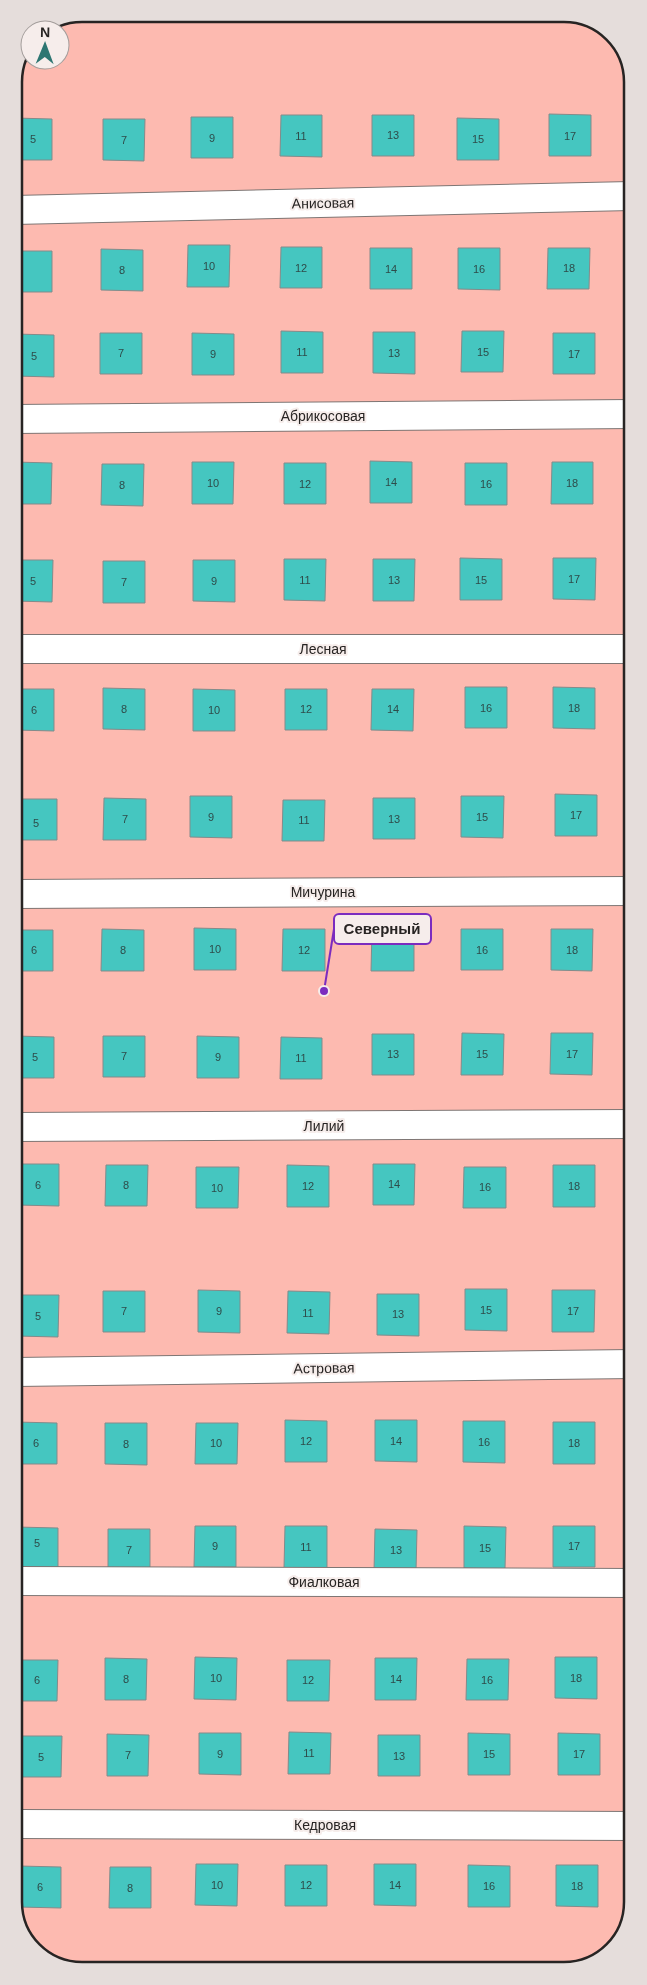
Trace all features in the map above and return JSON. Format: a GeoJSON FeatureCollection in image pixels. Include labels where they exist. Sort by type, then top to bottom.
{"type":"FeatureCollection","features":[{"type":"Feature","properties":{"kind":"street","name":"Анисовая"},"geometry":{"type":"LineString","coordinates":[[22,210],[624,196]]}},
{"type":"Feature","properties":{"kind":"street","name":"Абрикосовая"},"geometry":{"type":"LineString","coordinates":[[22,419],[624,414]]}},
{"type":"Feature","properties":{"kind":"street","name":"Лесная"},"geometry":{"type":"LineString","coordinates":[[22,649],[624,650]]}},
{"type":"Feature","properties":{"kind":"street","name":"Мичурина"},"geometry":{"type":"LineString","coordinates":[[22,894],[624,891]]}},
{"type":"Feature","properties":{"kind":"street","name":"Лилий"},"geometry":{"type":"LineString","coordinates":[[22,1127],[624,1124]]}},
{"type":"Feature","properties":{"kind":"street","name":"Астровая"},"geometry":{"type":"LineString","coordinates":[[22,1372],[624,1364]]}},
{"type":"Feature","properties":{"kind":"street","name":"Фиалковая"},"geometry":{"type":"LineString","coordinates":[[22,1581],[624,1583]]}},
{"type":"Feature","properties":{"kind":"street","name":"Кедровая"},"geometry":{"type":"LineString","coordinates":[[22,1824],[624,1826]]}},
{"type":"Feature","properties":{"kind":"shaded area"},"geometry":{"type":"Polygon","coordinates":[[[83,22],[568,23],[587,27],[601,35],[614,49],[620,60],[624,75],[624,1902],[621,1922],[612,1939],[598,1952],[580,1960],[572,1962],[79,1962],[60,1958],[43,1948],[33,1936],[25,1918],[22,1902],[22,83],[24,71],[70,70],[70,24],[83,22]]]}},
{"type":"Feature","properties":{"kind":"building"},"geometry":{"type":"Polygon","coordinates":[[[549,114],[591,115],[591,156],[549,156],[549,114]]]}},
{"type":"Feature","properties":{"kind":"building"},"geometry":{"type":"Polygon","coordinates":[[[281,115],[322,115],[322,157],[280,156],[281,115]]]}},
{"type":"Feature","properties":{"kind":"building"},"geometry":{"type":"Polygon","coordinates":[[[372,115],[414,115],[414,156],[372,156],[372,115]]]}},
{"type":"Feature","properties":{"kind":"building"},"geometry":{"type":"Polygon","coordinates":[[[191,117],[233,117],[233,158],[191,158],[191,117]]]}},
{"type":"Feature","properties":{"kind":"building"},"geometry":{"type":"Polygon","coordinates":[[[22,118],[52,119],[52,160],[22,160],[22,118]]]}},
{"type":"Feature","properties":{"kind":"building"},"geometry":{"type":"Polygon","coordinates":[[[457,118],[499,119],[499,160],[457,160],[457,118]]]}},
{"type":"Feature","properties":{"kind":"building"},"geometry":{"type":"Polygon","coordinates":[[[103,119],[145,119],[144,161],[103,160],[103,119]]]}},
{"type":"Feature","properties":{"kind":"building"},"geometry":{"type":"Polygon","coordinates":[[[188,245],[230,245],[229,287],[187,287],[188,245]]]}},
{"type":"Feature","properties":{"kind":"building"},"geometry":{"type":"Polygon","coordinates":[[[281,247],[322,247],[322,288],[280,288],[281,247]]]}},
{"type":"Feature","properties":{"kind":"building"},"geometry":{"type":"Polygon","coordinates":[[[370,248],[412,248],[412,289],[370,289],[370,248]]]}},
{"type":"Feature","properties":{"kind":"building"},"geometry":{"type":"Polygon","coordinates":[[[458,248],[500,248],[500,290],[458,289],[458,248]]]}},
{"type":"Feature","properties":{"kind":"building"},"geometry":{"type":"Polygon","coordinates":[[[548,248],[590,248],[589,289],[547,289],[548,248]]]}},
{"type":"Feature","properties":{"kind":"building"},"geometry":{"type":"Polygon","coordinates":[[[101,249],[143,250],[143,291],[101,290],[101,249]]]}},
{"type":"Feature","properties":{"kind":"building"},"geometry":{"type":"Polygon","coordinates":[[[22,251],[52,251],[52,292],[22,292],[22,251]]]}},
{"type":"Feature","properties":{"kind":"building"},"geometry":{"type":"Polygon","coordinates":[[[281,331],[323,332],[323,373],[281,373],[281,331]]]}},
{"type":"Feature","properties":{"kind":"building"},"geometry":{"type":"Polygon","coordinates":[[[462,331],[504,331],[503,372],[461,372],[462,331]]]}},
{"type":"Feature","properties":{"kind":"building"},"geometry":{"type":"Polygon","coordinates":[[[373,332],[415,332],[415,374],[373,373],[373,332]]]}},
{"type":"Feature","properties":{"kind":"building"},"geometry":{"type":"Polygon","coordinates":[[[100,333],[142,333],[142,374],[100,374],[100,333]]]}},
{"type":"Feature","properties":{"kind":"building"},"geometry":{"type":"Polygon","coordinates":[[[192,333],[234,334],[234,375],[192,375],[192,333]]]}},
{"type":"Feature","properties":{"kind":"building"},"geometry":{"type":"Polygon","coordinates":[[[553,333],[595,333],[595,374],[553,374],[553,333]]]}},
{"type":"Feature","properties":{"kind":"building"},"geometry":{"type":"Polygon","coordinates":[[[22,334],[54,335],[54,377],[22,376],[22,334]]]}},
{"type":"Feature","properties":{"kind":"building"},"geometry":{"type":"Polygon","coordinates":[[[370,461],[412,462],[412,503],[370,503],[370,461]]]}},
{"type":"Feature","properties":{"kind":"building"},"geometry":{"type":"Polygon","coordinates":[[[22,462],[52,463],[51,504],[22,504],[22,462]]]}},
{"type":"Feature","properties":{"kind":"building"},"geometry":{"type":"Polygon","coordinates":[[[192,462],[234,462],[233,504],[192,504],[192,462]]]}},
{"type":"Feature","properties":{"kind":"building"},"geometry":{"type":"Polygon","coordinates":[[[552,462],[593,462],[593,504],[551,504],[552,462]]]}},
{"type":"Feature","properties":{"kind":"building"},"geometry":{"type":"Polygon","coordinates":[[[284,463],[326,463],[326,504],[284,504],[284,463]]]}},
{"type":"Feature","properties":{"kind":"building"},"geometry":{"type":"Polygon","coordinates":[[[465,463],[507,463],[507,505],[465,505],[465,463]]]}},
{"type":"Feature","properties":{"kind":"building"},"geometry":{"type":"Polygon","coordinates":[[[102,464],[144,464],[143,506],[101,505],[102,464]]]}},
{"type":"Feature","properties":{"kind":"building"},"geometry":{"type":"Polygon","coordinates":[[[460,558],[502,559],[502,600],[460,600],[460,558]]]}},
{"type":"Feature","properties":{"kind":"building"},"geometry":{"type":"Polygon","coordinates":[[[553,558],[596,558],[595,600],[553,599],[553,558]]]}},
{"type":"Feature","properties":{"kind":"building"},"geometry":{"type":"Polygon","coordinates":[[[284,559],[326,559],[325,601],[284,600],[284,559]]]}},
{"type":"Feature","properties":{"kind":"building"},"geometry":{"type":"Polygon","coordinates":[[[373,559],[415,559],[414,601],[373,601],[373,559]]]}},
{"type":"Feature","properties":{"kind":"building"},"geometry":{"type":"Polygon","coordinates":[[[22,560],[53,560],[52,602],[22,601],[22,560]]]}},
{"type":"Feature","properties":{"kind":"building"},"geometry":{"type":"Polygon","coordinates":[[[193,560],[235,560],[235,602],[193,601],[193,560]]]}},
{"type":"Feature","properties":{"kind":"building"},"geometry":{"type":"Polygon","coordinates":[[[103,561],[145,561],[145,603],[103,603],[103,561]]]}},
{"type":"Feature","properties":{"kind":"building"},"geometry":{"type":"Polygon","coordinates":[[[465,687],[507,687],[507,728],[465,728],[465,687]]]}},
{"type":"Feature","properties":{"kind":"building"},"geometry":{"type":"Polygon","coordinates":[[[553,687],[595,688],[595,729],[553,728],[553,687]]]}},
{"type":"Feature","properties":{"kind":"building"},"geometry":{"type":"Polygon","coordinates":[[[103,688],[145,689],[145,730],[103,729],[103,688]]]}},
{"type":"Feature","properties":{"kind":"building"},"geometry":{"type":"Polygon","coordinates":[[[22,689],[54,689],[54,731],[22,730],[22,689]]]}},
{"type":"Feature","properties":{"kind":"building"},"geometry":{"type":"Polygon","coordinates":[[[193,689],[235,690],[235,731],[193,731],[193,689]]]}},
{"type":"Feature","properties":{"kind":"building"},"geometry":{"type":"Polygon","coordinates":[[[285,689],[327,689],[327,730],[285,730],[285,689]]]}},
{"type":"Feature","properties":{"kind":"building"},"geometry":{"type":"Polygon","coordinates":[[[372,689],[414,689],[413,731],[371,730],[372,689]]]}},
{"type":"Feature","properties":{"kind":"building"},"geometry":{"type":"Polygon","coordinates":[[[555,794],[597,795],[597,836],[555,836],[555,794]]]}},
{"type":"Feature","properties":{"kind":"building"},"geometry":{"type":"Polygon","coordinates":[[[190,796],[232,796],[232,838],[190,837],[190,796]]]}},
{"type":"Feature","properties":{"kind":"building"},"geometry":{"type":"Polygon","coordinates":[[[461,796],[504,796],[503,838],[461,837],[461,796]]]}},
{"type":"Feature","properties":{"kind":"building"},"geometry":{"type":"Polygon","coordinates":[[[104,798],[146,799],[146,840],[103,840],[104,798]]]}},
{"type":"Feature","properties":{"kind":"building"},"geometry":{"type":"Polygon","coordinates":[[[373,798],[415,798],[415,839],[373,839],[373,798]]]}},
{"type":"Feature","properties":{"kind":"building"},"geometry":{"type":"Polygon","coordinates":[[[22,799],[57,799],[57,840],[22,840],[22,799]]]}},
{"type":"Feature","properties":{"kind":"building"},"geometry":{"type":"Polygon","coordinates":[[[283,800],[325,800],[324,841],[282,841],[283,800]]]}},
{"type":"Feature","properties":{"kind":"building"},"geometry":{"type":"Polygon","coordinates":[[[194,928],[236,929],[236,970],[194,970],[194,928]]]}},
{"type":"Feature","properties":{"kind":"building"},"geometry":{"type":"Polygon","coordinates":[[[102,929],[144,930],[144,971],[101,971],[102,929]]]}},
{"type":"Feature","properties":{"kind":"building"},"geometry":{"type":"Polygon","coordinates":[[[283,929],[325,929],[325,971],[282,971],[283,929]]]}},
{"type":"Feature","properties":{"kind":"building"},"geometry":{"type":"Polygon","coordinates":[[[372,929],[414,929],[414,971],[371,971],[372,929]]]}},
{"type":"Feature","properties":{"kind":"building"},"geometry":{"type":"Polygon","coordinates":[[[461,929],[503,929],[503,970],[461,970],[461,929]]]}},
{"type":"Feature","properties":{"kind":"building"},"geometry":{"type":"Polygon","coordinates":[[[551,929],[593,929],[592,971],[551,970],[551,929]]]}},
{"type":"Feature","properties":{"kind":"building"},"geometry":{"type":"Polygon","coordinates":[[[22,930],[53,930],[53,971],[22,971],[22,930]]]}},
{"type":"Feature","properties":{"kind":"building"},"geometry":{"type":"Polygon","coordinates":[[[462,1033],[504,1034],[503,1075],[461,1075],[462,1033]]]}},
{"type":"Feature","properties":{"kind":"building"},"geometry":{"type":"Polygon","coordinates":[[[551,1033],[593,1033],[592,1075],[550,1074],[551,1033]]]}},
{"type":"Feature","properties":{"kind":"building"},"geometry":{"type":"Polygon","coordinates":[[[372,1034],[414,1034],[414,1075],[372,1075],[372,1034]]]}},
{"type":"Feature","properties":{"kind":"building"},"geometry":{"type":"Polygon","coordinates":[[[22,1036],[54,1037],[54,1078],[22,1078],[22,1036]]]}},
{"type":"Feature","properties":{"kind":"building"},"geometry":{"type":"Polygon","coordinates":[[[103,1036],[145,1036],[145,1077],[103,1077],[103,1036]]]}},
{"type":"Feature","properties":{"kind":"building"},"geometry":{"type":"Polygon","coordinates":[[[197,1036],[239,1037],[239,1078],[197,1078],[197,1036]]]}},
{"type":"Feature","properties":{"kind":"building"},"geometry":{"type":"Polygon","coordinates":[[[281,1037],[322,1038],[322,1079],[280,1079],[281,1037]]]}},
{"type":"Feature","properties":{"kind":"building"},"geometry":{"type":"Polygon","coordinates":[[[22,1164],[59,1164],[59,1206],[22,1205],[22,1164]]]}},
{"type":"Feature","properties":{"kind":"building"},"geometry":{"type":"Polygon","coordinates":[[[373,1164],[415,1164],[414,1205],[373,1205],[373,1164]]]}},
{"type":"Feature","properties":{"kind":"building"},"geometry":{"type":"Polygon","coordinates":[[[106,1165],[148,1165],[147,1206],[105,1206],[106,1165]]]}},
{"type":"Feature","properties":{"kind":"building"},"geometry":{"type":"Polygon","coordinates":[[[287,1165],[329,1166],[329,1207],[287,1207],[287,1165]]]}},
{"type":"Feature","properties":{"kind":"building"},"geometry":{"type":"Polygon","coordinates":[[[553,1165],[595,1165],[595,1207],[553,1207],[553,1165]]]}},
{"type":"Feature","properties":{"kind":"building"},"geometry":{"type":"Polygon","coordinates":[[[196,1167],[239,1167],[238,1208],[196,1208],[196,1167]]]}},
{"type":"Feature","properties":{"kind":"building"},"geometry":{"type":"Polygon","coordinates":[[[464,1167],[506,1167],[506,1208],[463,1208],[464,1167]]]}},
{"type":"Feature","properties":{"kind":"building"},"geometry":{"type":"Polygon","coordinates":[[[465,1289],[507,1289],[507,1331],[465,1330],[465,1289]]]}},
{"type":"Feature","properties":{"kind":"building"},"geometry":{"type":"Polygon","coordinates":[[[198,1290],[240,1291],[240,1333],[198,1332],[198,1290]]]}},
{"type":"Feature","properties":{"kind":"building"},"geometry":{"type":"Polygon","coordinates":[[[552,1290],[595,1290],[594,1332],[552,1332],[552,1290]]]}},
{"type":"Feature","properties":{"kind":"building"},"geometry":{"type":"Polygon","coordinates":[[[103,1291],[145,1291],[145,1332],[103,1332],[103,1291]]]}},
{"type":"Feature","properties":{"kind":"building"},"geometry":{"type":"Polygon","coordinates":[[[288,1291],[330,1292],[329,1334],[287,1333],[288,1291]]]}},
{"type":"Feature","properties":{"kind":"building"},"geometry":{"type":"Polygon","coordinates":[[[377,1294],[419,1294],[419,1336],[377,1335],[377,1294]]]}},
{"type":"Feature","properties":{"kind":"building"},"geometry":{"type":"Polygon","coordinates":[[[22,1295],[59,1295],[58,1337],[22,1336],[22,1295]]]}},
{"type":"Feature","properties":{"kind":"building"},"geometry":{"type":"Polygon","coordinates":[[[285,1420],[327,1421],[327,1462],[285,1462],[285,1420]]]}},
{"type":"Feature","properties":{"kind":"building"},"geometry":{"type":"Polygon","coordinates":[[[375,1420],[417,1420],[417,1462],[375,1461],[375,1420]]]}},
{"type":"Feature","properties":{"kind":"building"},"geometry":{"type":"Polygon","coordinates":[[[463,1421],[505,1421],[505,1463],[463,1462],[463,1421]]]}},
{"type":"Feature","properties":{"kind":"building"},"geometry":{"type":"Polygon","coordinates":[[[22,1422],[57,1423],[57,1464],[22,1464],[22,1422]]]}},
{"type":"Feature","properties":{"kind":"building"},"geometry":{"type":"Polygon","coordinates":[[[553,1422],[595,1422],[595,1464],[553,1464],[553,1422]]]}},
{"type":"Feature","properties":{"kind":"building"},"geometry":{"type":"Polygon","coordinates":[[[105,1423],[147,1423],[147,1465],[105,1464],[105,1423]]]}},
{"type":"Feature","properties":{"kind":"building"},"geometry":{"type":"Polygon","coordinates":[[[196,1423],[238,1423],[237,1464],[195,1464],[196,1423]]]}},
{"type":"Feature","properties":{"kind":"building"},"geometry":{"type":"Polygon","coordinates":[[[195,1526],[236,1526],[236,1567],[194,1567],[195,1526]]]}},
{"type":"Feature","properties":{"kind":"building"},"geometry":{"type":"Polygon","coordinates":[[[285,1526],[327,1526],[327,1568],[284,1568],[285,1526]]]}},
{"type":"Feature","properties":{"kind":"building"},"geometry":{"type":"Polygon","coordinates":[[[464,1526],[506,1527],[505,1569],[464,1568],[464,1526]]]}},
{"type":"Feature","properties":{"kind":"building"},"geometry":{"type":"Polygon","coordinates":[[[553,1526],[595,1526],[595,1567],[553,1567],[553,1526]]]}},
{"type":"Feature","properties":{"kind":"building"},"geometry":{"type":"Polygon","coordinates":[[[22,1527],[58,1528],[58,1569],[22,1569],[22,1527]]]}},
{"type":"Feature","properties":{"kind":"building"},"geometry":{"type":"Polygon","coordinates":[[[108,1529],[150,1529],[150,1571],[108,1570],[108,1529]]]}},
{"type":"Feature","properties":{"kind":"building"},"geometry":{"type":"Polygon","coordinates":[[[375,1529],[417,1530],[416,1571],[374,1571],[375,1529]]]}},
{"type":"Feature","properties":{"kind":"building"},"geometry":{"type":"Polygon","coordinates":[[[195,1657],[237,1658],[236,1700],[194,1699],[195,1657]]]}},
{"type":"Feature","properties":{"kind":"building"},"geometry":{"type":"Polygon","coordinates":[[[555,1657],[597,1657],[597,1699],[555,1698],[555,1657]]]}},
{"type":"Feature","properties":{"kind":"building"},"geometry":{"type":"Polygon","coordinates":[[[105,1658],[147,1659],[146,1700],[105,1700],[105,1658]]]}},
{"type":"Feature","properties":{"kind":"building"},"geometry":{"type":"Polygon","coordinates":[[[375,1658],[417,1658],[416,1700],[375,1700],[375,1658]]]}},
{"type":"Feature","properties":{"kind":"building"},"geometry":{"type":"Polygon","coordinates":[[[467,1659],[509,1659],[508,1700],[466,1700],[467,1659]]]}},
{"type":"Feature","properties":{"kind":"building"},"geometry":{"type":"Polygon","coordinates":[[[22,1660],[58,1660],[57,1701],[22,1701],[22,1660]]]}},
{"type":"Feature","properties":{"kind":"building"},"geometry":{"type":"Polygon","coordinates":[[[287,1660],[330,1660],[329,1701],[287,1701],[287,1660]]]}},
{"type":"Feature","properties":{"kind":"building"},"geometry":{"type":"Polygon","coordinates":[[[289,1732],[331,1733],[330,1774],[288,1774],[289,1732]]]}},
{"type":"Feature","properties":{"kind":"building"},"geometry":{"type":"Polygon","coordinates":[[[199,1733],[241,1733],[241,1775],[199,1774],[199,1733]]]}},
{"type":"Feature","properties":{"kind":"building"},"geometry":{"type":"Polygon","coordinates":[[[468,1733],[510,1734],[510,1775],[468,1775],[468,1733]]]}},
{"type":"Feature","properties":{"kind":"building"},"geometry":{"type":"Polygon","coordinates":[[[558,1733],[600,1734],[600,1775],[558,1775],[558,1733]]]}},
{"type":"Feature","properties":{"kind":"building"},"geometry":{"type":"Polygon","coordinates":[[[107,1734],[149,1735],[148,1776],[107,1776],[107,1734]]]}},
{"type":"Feature","properties":{"kind":"building"},"geometry":{"type":"Polygon","coordinates":[[[378,1735],[420,1735],[420,1776],[378,1776],[378,1735]]]}},
{"type":"Feature","properties":{"kind":"building"},"geometry":{"type":"Polygon","coordinates":[[[22,1736],[62,1736],[61,1777],[22,1777],[22,1736]]]}},
{"type":"Feature","properties":{"kind":"building"},"geometry":{"type":"Polygon","coordinates":[[[196,1864],[238,1864],[237,1906],[195,1905],[196,1864]]]}},
{"type":"Feature","properties":{"kind":"building"},"geometry":{"type":"Polygon","coordinates":[[[374,1864],[416,1864],[416,1906],[374,1905],[374,1864]]]}},
{"type":"Feature","properties":{"kind":"building"},"geometry":{"type":"Polygon","coordinates":[[[285,1865],[327,1865],[327,1906],[285,1906],[285,1865]]]}},
{"type":"Feature","properties":{"kind":"building"},"geometry":{"type":"Polygon","coordinates":[[[468,1865],[510,1866],[510,1907],[468,1907],[468,1865]]]}},
{"type":"Feature","properties":{"kind":"building"},"geometry":{"type":"Polygon","coordinates":[[[556,1865],[598,1865],[598,1907],[556,1906],[556,1865]]]}},
{"type":"Feature","properties":{"kind":"building"},"geometry":{"type":"Polygon","coordinates":[[[22,1866],[61,1867],[61,1908],[23,1907],[22,1866]]]}},
{"type":"Feature","properties":{"kind":"building"},"geometry":{"type":"Polygon","coordinates":[[[110,1867],[151,1867],[151,1908],[109,1908],[110,1867]]]}},
{"type":"Feature","properties":{"kind":"place","name":"Северный"},"geometry":{"type":"Point","coordinates":[324,991]}}]}
